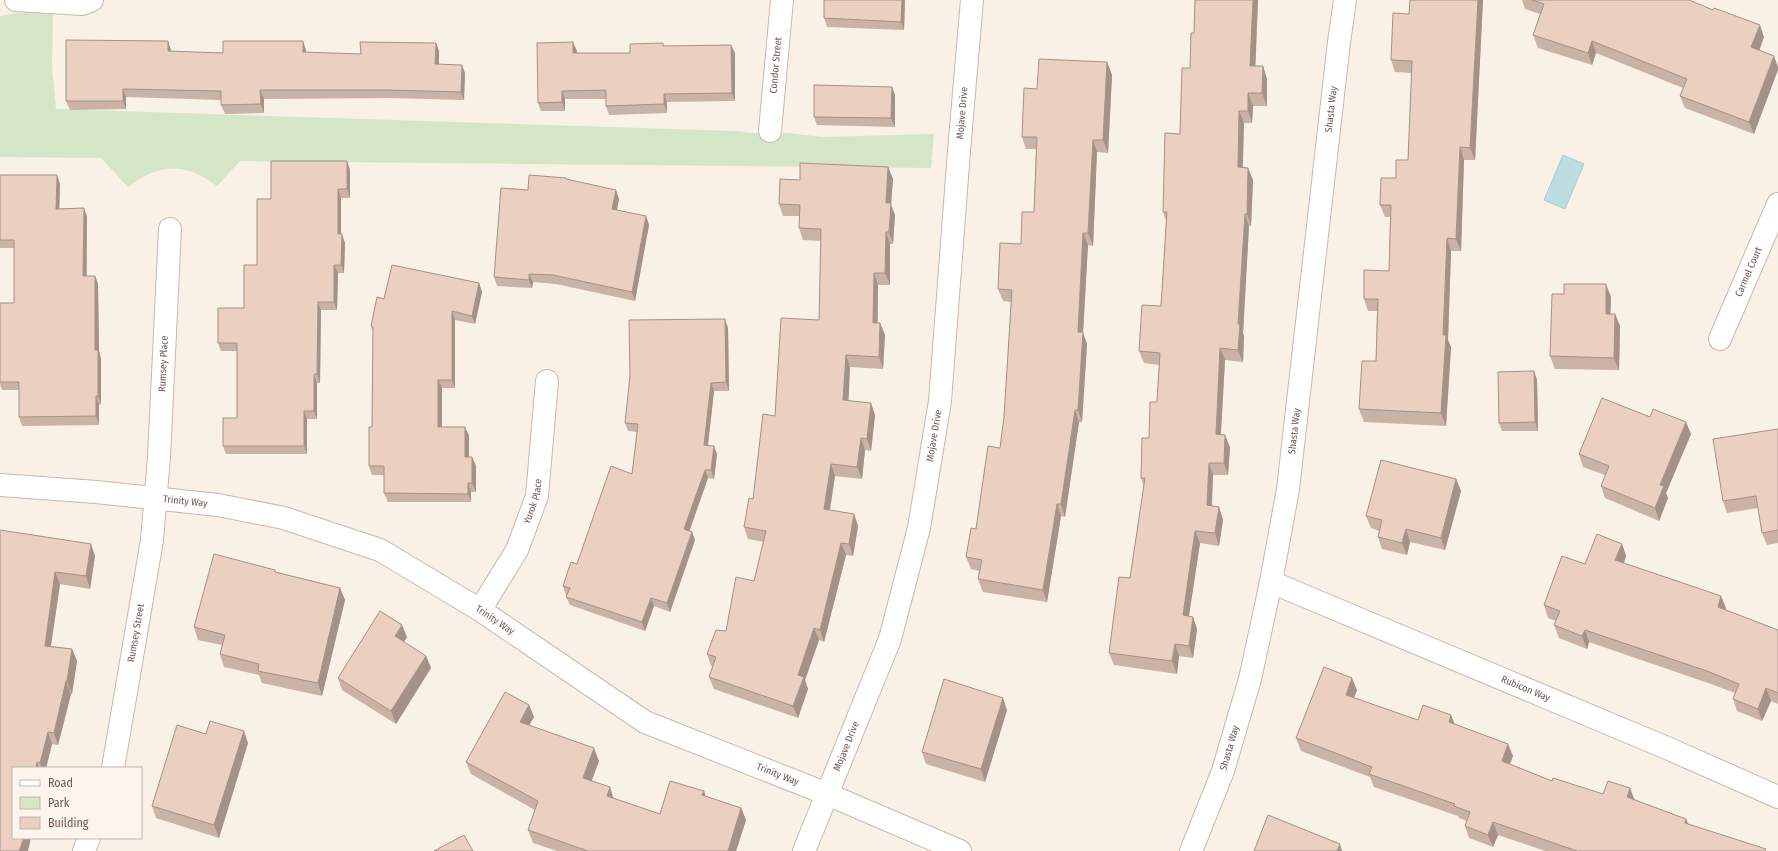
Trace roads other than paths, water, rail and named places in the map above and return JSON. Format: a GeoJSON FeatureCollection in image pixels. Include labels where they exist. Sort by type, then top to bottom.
{"type":"FeatureCollection","features":[{"type":"Feature","properties":{"kind":"street"},"geometry":{"type":"LineString","coordinates":[[16,0],[82,4],[92,0]]}},
{"type":"Feature","properties":{"kind":"street","name":"Condor Street"},"geometry":{"type":"LineString","coordinates":[[770,131],[782,0]]}},
{"type":"Feature","properties":{"kind":"street","name":"Mojave Drive"},"geometry":{"type":"LineString","coordinates":[[804,851],[890,639],[919,528],[940,401],[972,0]]}},
{"type":"Feature","properties":{"kind":"street","name":"Shasta Way"},"geometry":{"type":"LineString","coordinates":[[1191,851],[1223,771],[1250,679],[1271,582],[1288,489],[1345,0]]}},
{"type":"Feature","properties":{"kind":"street","name":"Carmel Court"},"geometry":{"type":"LineString","coordinates":[[1720,339],[1778,204]]}},
{"type":"Feature","properties":{"kind":"street","name":"Rumsey Place"},"geometry":{"type":"LineString","coordinates":[[156,498],[170,229]]}},
{"type":"Feature","properties":{"kind":"street","name":"Yurok Place"},"geometry":{"type":"LineString","coordinates":[[480,610],[517,550],[537,496],[547,381]]}},
{"type":"Feature","properties":{"kind":"street","name":"Trinity Way"},"geometry":{"type":"LineString","coordinates":[[0,485],[96,492],[218,505],[284,518],[380,550],[480,610],[645,722],[827,794],[960,851]]}},
{"type":"Feature","properties":{"kind":"street","name":"Rumsey Street"},"geometry":{"type":"LineString","coordinates":[[113,767],[152,540],[156,498]]}},
{"type":"Feature","properties":{"kind":"street","name":"Rubicon Way"},"geometry":{"type":"LineString","coordinates":[[1271,582],[1667,748],[1778,797]]}},
{"type":"Feature","properties":{"kind":"street"},"geometry":{"type":"LineString","coordinates":[[84,851],[89,839]]}},
{"type":"Feature","properties":{"kind":"water"},"geometry":{"type":"Polygon","coordinates":[[[1563,155],[1584,164],[1565,209],[1544,200],[1563,155]]]}}]}
